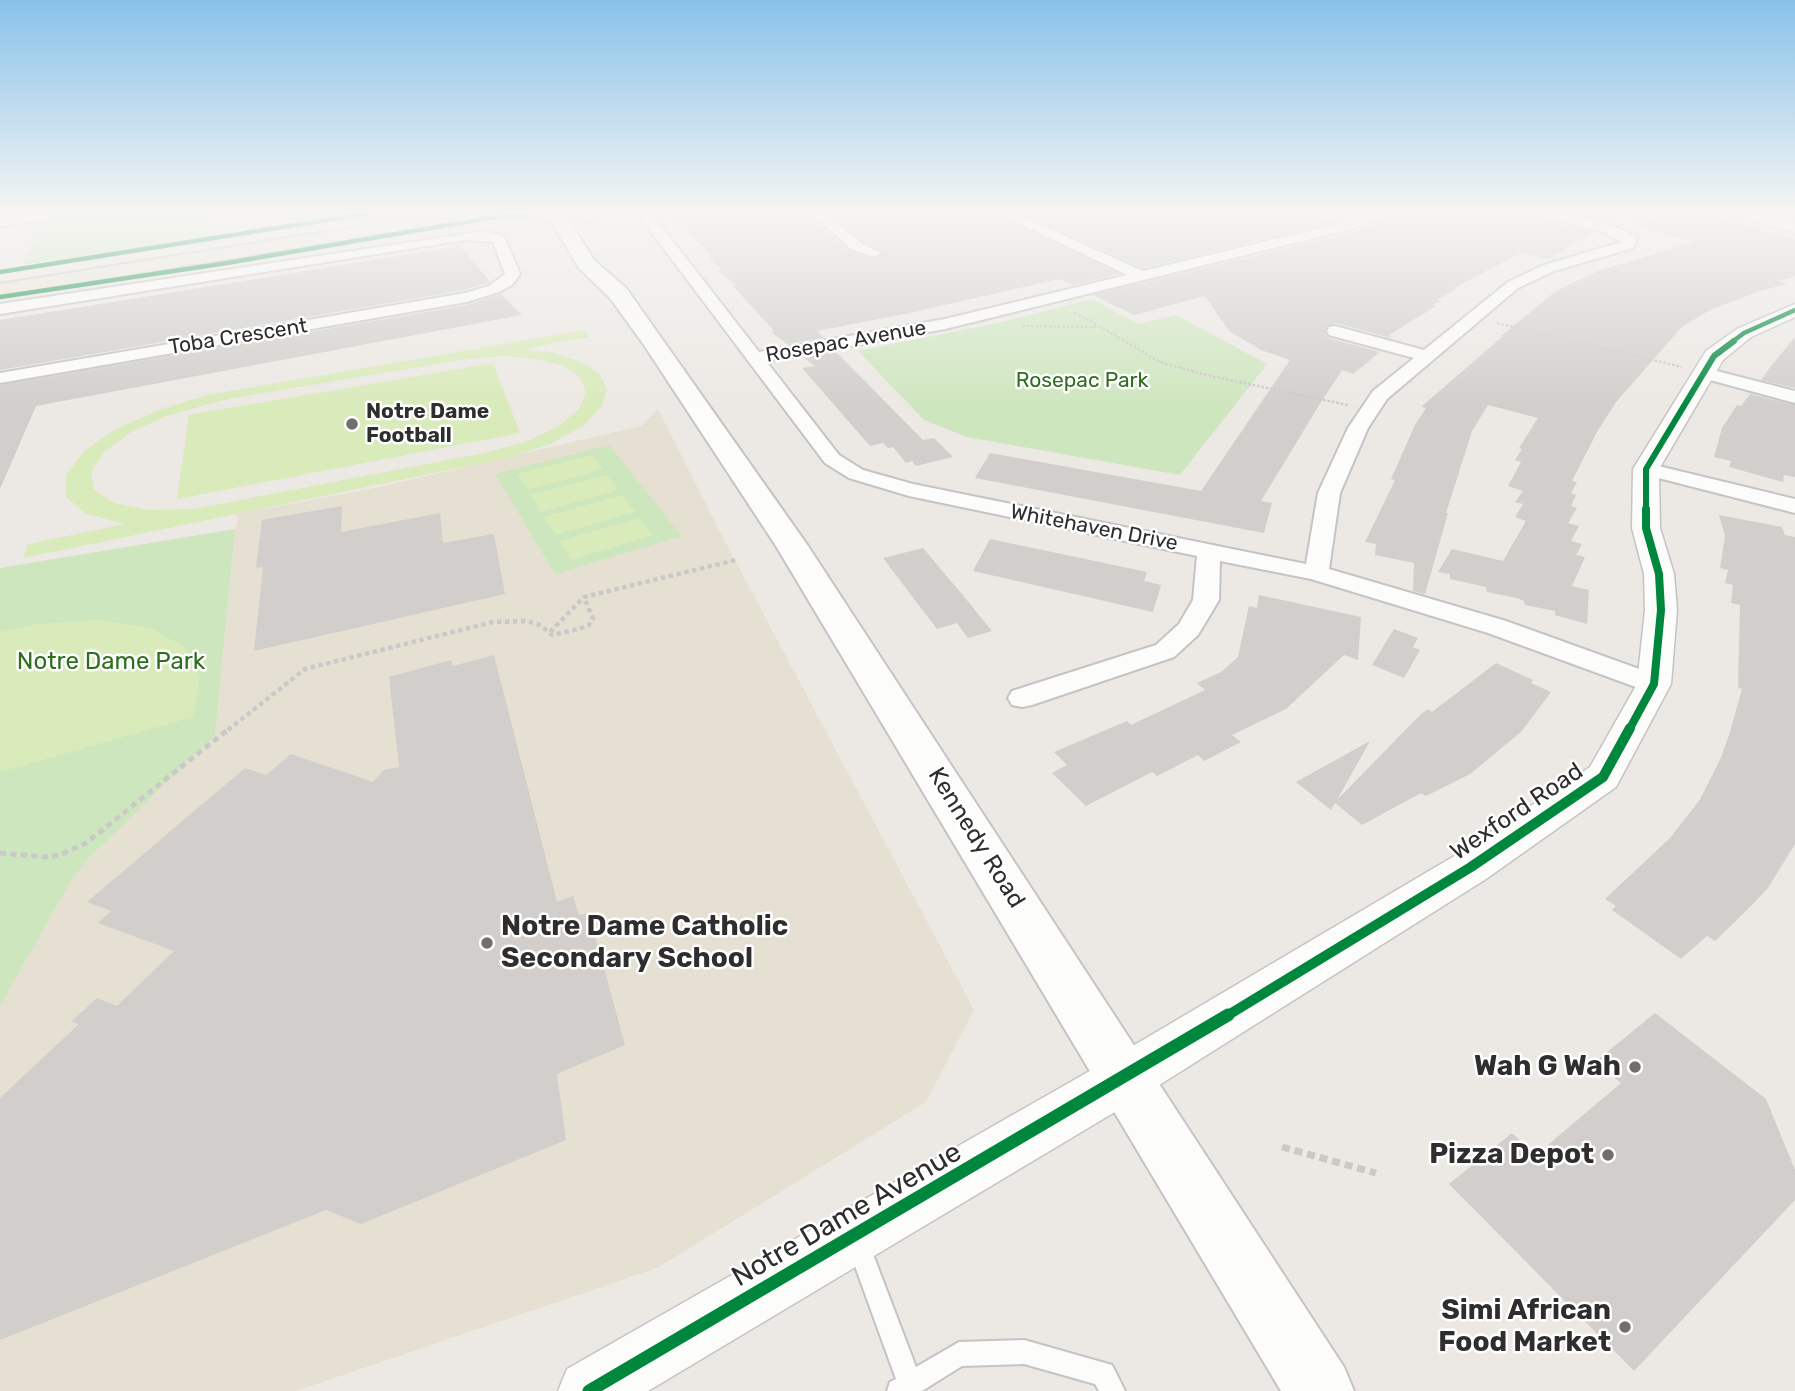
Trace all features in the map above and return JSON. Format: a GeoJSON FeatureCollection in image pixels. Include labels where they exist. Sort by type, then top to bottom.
{"type":"FeatureCollection","features":[{"type":"Feature","properties":{"kind":"main road"},"geometry":{"type":"LineString","coordinates":[[0,290],[75,278]]}},
{"type":"Feature","properties":{"kind":"main road","name":"Kennedy Road"},"geometry":{"type":"LineString","coordinates":[[601,278],[618,293],[792,546],[1127,1077],[1320,1391]]}},
{"type":"Feature","properties":{"kind":"main road"},"geometry":{"type":"LineString","coordinates":[[617,278],[618,293]]}},
{"type":"Feature","properties":{"kind":"street","name":"Toba Crescent"},"geometry":{"type":"LineString","coordinates":[[0,309],[198,278]]}},
{"type":"Feature","properties":{"kind":"street","name":"Toba Crescent"},"geometry":{"type":"LineString","coordinates":[[0,378],[467,297],[494,289],[510,278]]}},
{"type":"Feature","properties":{"kind":"street","name":"Whitehaven Drive"},"geometry":{"type":"LineString","coordinates":[[693,278],[832,459],[856,474],[909,491],[1316,573],[1497,627],[1654,684]]}},
{"type":"Feature","properties":{"kind":"street","name":"Rosepac Avenue"},"geometry":{"type":"LineString","coordinates":[[755,358],[900,334],[1132,278]]}},
{"type":"Feature","properties":{"kind":"street"},"geometry":{"type":"LineString","coordinates":[[1316,573],[1328,493],[1358,428],[1380,395],[1472,317],[1513,285],[1528,278]]}},
{"type":"Feature","properties":{"kind":"street"},"geometry":{"type":"LineString","coordinates":[[1795,310],[1744,333],[1714,356],[1646,468],[1795,506]]}},
{"type":"Feature","properties":{"kind":"street"},"geometry":{"type":"LineString","coordinates":[[1335,331],[1427,356]]}},
{"type":"Feature","properties":{"kind":"street"},"geometry":{"type":"LineString","coordinates":[[1705,373],[1795,397]]}},
{"type":"Feature","properties":{"kind":"street","name":"Wexford Road"},"geometry":{"type":"LineString","coordinates":[[1127,1077],[1471,867],[1602,778],[1654,684],[1661,610],[1660,574],[1646,528],[1646,468]]}},
{"type":"Feature","properties":{"kind":"street"},"geometry":{"type":"LineString","coordinates":[[1022,698],[1165,651],[1189,629],[1206,600],[1209,550]]}},
{"type":"Feature","properties":{"kind":"street","name":"Notre Dame Avenue"},"geometry":{"type":"LineString","coordinates":[[589,1391],[652,1374],[855,1236],[1127,1077]]}},
{"type":"Feature","properties":{"kind":"lane"},"geometry":{"type":"LineString","coordinates":[[855,1236],[904,1388],[959,1354],[1024,1352],[1104,1374],[1113,1391]]}},
{"type":"Feature","properties":{"kind":"path"},"geometry":{"type":"LineString","coordinates":[[979,315],[1024,327],[1101,327],[1160,362],[1206,375],[1370,409]]}},
{"type":"Feature","properties":{"kind":"path"},"geometry":{"type":"LineString","coordinates":[[1472,317],[1705,373]]}},
{"type":"Feature","properties":{"kind":"path"},"geometry":{"type":"LineString","coordinates":[[550,632],[584,597],[736,560]]}},
{"type":"Feature","properties":{"kind":"path"},"geometry":{"type":"LineString","coordinates":[[0,853],[47,857],[60,855],[86,843],[305,668],[494,622],[527,621],[552,635],[579,629],[592,622],[594,616],[584,597]]}},
{"type":"Feature","properties":{"kind":"path"},"geometry":{"type":"LineString","coordinates":[[1282,1147],[1376,1173]]}},
{"type":"Feature","properties":{"kind":"shaded area","name":"Notre Dame Catholic Secondary School"},"geometry":{"type":"Polygon","coordinates":[[[658,409],[720,532],[974,1010],[926,1102],[657,1268],[296,1391],[0,1391],[0,1006],[71,881],[88,859],[215,735],[238,520],[236,514],[375,488],[641,426],[658,409]]]}},
{"type":"Feature","properties":{"kind":"green space","name":"Rosepac Park"},"geometry":{"type":"Polygon","coordinates":[[[1092,299],[1138,324],[1176,315],[1267,364],[1180,475],[967,437],[924,420],[858,351],[998,323],[1092,299]]]}},
{"type":"Feature","properties":{"kind":"green space"},"geometry":{"type":"Polygon","coordinates":[[[585,330],[589,337],[525,349],[555,353],[582,362],[600,374],[607,390],[601,407],[583,426],[552,443],[511,457],[24,558],[28,544],[125,524],[87,514],[66,497],[66,475],[84,451],[116,429],[159,410],[207,395],[585,330]],[[504,356],[468,359],[228,399],[166,416],[131,432],[104,452],[91,472],[94,490],[114,503],[149,510],[194,509],[489,452],[528,441],[559,426],[579,409],[586,392],[580,377],[563,366],[537,359],[504,356]]]}},
{"type":"Feature","properties":{"kind":"green space","name":"Notre Dame Football"},"geometry":{"type":"Polygon","coordinates":[[[493,363],[520,433],[177,499],[189,415],[493,363]]]}},
{"type":"Feature","properties":{"kind":"green space"},"geometry":{"type":"Polygon","coordinates":[[[609,445],[682,536],[555,574],[495,474],[609,445]]]}},
{"type":"Feature","properties":{"kind":"green space"},"geometry":{"type":"Polygon","coordinates":[[[592,455],[603,469],[527,490],[517,474],[592,455]]]}},
{"type":"Feature","properties":{"kind":"green space"},"geometry":{"type":"Polygon","coordinates":[[[607,475],[618,490],[541,512],[530,495],[607,475]]]}},
{"type":"Feature","properties":{"kind":"green space"},"geometry":{"type":"Polygon","coordinates":[[[622,495],[635,512],[555,535],[544,517],[622,495]]]}},
{"type":"Feature","properties":{"kind":"green space"},"geometry":{"type":"Polygon","coordinates":[[[640,518],[653,535],[571,560],[559,541],[640,518]]]}},
{"type":"Feature","properties":{"kind":"green space","name":"Notre Dame Park"},"geometry":{"type":"Polygon","coordinates":[[[235,529],[215,735],[88,859],[71,881],[0,1006],[0,568],[235,529]]]}},
{"type":"Feature","properties":{"kind":"green space"},"geometry":{"type":"Polygon","coordinates":[[[99,620],[150,628],[185,647],[200,677],[193,717],[0,772],[0,632],[37,624],[99,620]]]}},
{"type":"Feature","properties":{"kind":"building"},"geometry":{"type":"Polygon","coordinates":[[[262,278],[487,278],[490,282],[464,290],[0,370],[0,320],[262,278]]]}},
{"type":"Feature","properties":{"kind":"building"},"geometry":{"type":"Polygon","coordinates":[[[727,278],[1103,278],[1073,285],[1059,279],[817,331],[824,338],[787,344],[771,332],[774,331],[733,286],[737,285],[727,278]]]}},
{"type":"Feature","properties":{"kind":"building"},"geometry":{"type":"Polygon","coordinates":[[[1163,278],[1473,278],[1454,288],[1456,289],[1437,300],[1441,301],[1432,305],[1436,306],[1389,335],[1391,338],[1336,323],[1327,326],[1325,332],[1328,338],[1380,352],[1353,374],[1342,370],[1321,402],[1261,501],[1272,503],[1264,533],[975,478],[990,453],[1201,491],[1290,360],[1261,350],[1229,331],[1205,296],[1134,315],[1093,295],[1163,278]]]}},
{"type":"Feature","properties":{"kind":"building"},"geometry":{"type":"Polygon","coordinates":[[[1583,278],[1788,278],[1777,281],[1787,284],[1710,310],[1682,327],[1616,402],[1597,432],[1572,481],[1577,482],[1571,493],[1576,495],[1571,506],[1577,508],[1568,523],[1579,526],[1571,541],[1582,544],[1576,555],[1585,557],[1572,586],[1589,590],[1587,624],[1555,615],[1555,611],[1525,605],[1524,601],[1516,598],[1487,592],[1486,587],[1450,579],[1450,574],[1438,572],[1452,549],[1503,561],[1526,521],[1515,517],[1523,504],[1515,502],[1523,491],[1508,486],[1521,462],[1515,460],[1522,449],[1519,448],[1538,418],[1488,405],[1472,431],[1446,513],[1425,594],[1413,591],[1414,563],[1375,555],[1376,544],[1365,542],[1395,480],[1391,479],[1415,425],[1426,408],[1421,407],[1556,291],[1583,278]]]}},
{"type":"Feature","properties":{"kind":"building"},"geometry":{"type":"Polygon","coordinates":[[[501,294],[522,315],[36,406],[0,489],[0,385],[467,305],[501,294]]]}},
{"type":"Feature","properties":{"kind":"building"},"geometry":{"type":"Polygon","coordinates":[[[1795,337],[1795,388],[1761,380],[1771,366],[1795,337]]]}},
{"type":"Feature","properties":{"kind":"building"},"geometry":{"type":"Polygon","coordinates":[[[835,351],[923,440],[934,438],[953,457],[916,466],[912,461],[906,463],[893,447],[888,448],[883,443],[870,446],[802,368],[815,366],[803,357],[835,351]]]}},
{"type":"Feature","properties":{"kind":"building"},"geometry":{"type":"Polygon","coordinates":[[[1750,394],[1795,405],[1795,477],[1784,475],[1783,482],[1729,467],[1731,461],[1714,457],[1722,428],[1737,405],[1741,406],[1750,394]]]}},
{"type":"Feature","properties":{"kind":"building"},"geometry":{"type":"Polygon","coordinates":[[[342,506],[341,532],[440,513],[443,543],[494,534],[505,594],[254,651],[263,567],[256,568],[262,520],[342,506]]]}},
{"type":"Feature","properties":{"kind":"building"},"geometry":{"type":"Polygon","coordinates":[[[1719,515],[1782,527],[1785,535],[1795,537],[1795,844],[1768,888],[1746,911],[1715,941],[1707,936],[1681,959],[1612,910],[1616,906],[1605,899],[1670,838],[1699,801],[1720,760],[1730,732],[1742,689],[1738,687],[1740,605],[1731,603],[1733,585],[1725,583],[1728,570],[1720,568],[1725,536],[1719,515]]]}},
{"type":"Feature","properties":{"kind":"building"},"geometry":{"type":"Polygon","coordinates":[[[990,539],[1147,572],[1144,581],[1161,585],[1153,612],[973,571],[990,539]]]}},
{"type":"Feature","properties":{"kind":"building"},"geometry":{"type":"Polygon","coordinates":[[[923,548],[992,631],[968,638],[957,623],[937,629],[883,558],[923,548]]]}},
{"type":"Feature","properties":{"kind":"building"},"geometry":{"type":"Polygon","coordinates":[[[1259,595],[1361,617],[1358,660],[1344,655],[1286,709],[1232,735],[1241,742],[1204,761],[1198,755],[1157,776],[1152,772],[1086,806],[1052,773],[1067,765],[1054,752],[1127,721],[1131,725],[1205,690],[1197,683],[1221,672],[1238,657],[1249,606],[1257,608],[1259,595]]]}},
{"type":"Feature","properties":{"kind":"building"},"geometry":{"type":"Polygon","coordinates":[[[1394,629],[1418,638],[1413,647],[1420,650],[1404,678],[1372,665],[1394,629]]]}},
{"type":"Feature","properties":{"kind":"building"},"geometry":{"type":"Polygon","coordinates":[[[494,655],[557,902],[573,896],[579,915],[589,913],[625,1045],[557,1074],[566,1140],[361,1224],[326,1210],[0,1340],[0,1098],[79,1024],[71,1022],[97,998],[117,1006],[174,951],[98,923],[111,911],[87,902],[245,768],[266,775],[291,754],[373,782],[384,770],[399,767],[389,677],[451,660],[453,666],[494,655]]]}},
{"type":"Feature","properties":{"kind":"building"},"geometry":{"type":"Polygon","coordinates":[[[1496,663],[1533,680],[1531,683],[1551,692],[1521,732],[1470,774],[1426,796],[1421,793],[1362,825],[1335,803],[1331,810],[1296,782],[1370,741],[1337,800],[1421,714],[1428,709],[1432,712],[1496,663]]]}},
{"type":"Feature","properties":{"kind":"building"},"geometry":{"type":"Polygon","coordinates":[[[1655,1013],[1766,1099],[1795,1170],[1795,1200],[1634,1371],[1449,1184],[1512,1133],[1536,1155],[1621,1083],[1595,1062],[1655,1013]]]}},
{"type":"Feature","properties":{"kind":"cycle path"},"geometry":{"type":"LineString","coordinates":[[0,297],[127,278]]}},
{"type":"Feature","properties":{"kind":"cycle path"},"geometry":{"type":"LineString","coordinates":[[589,1391],[1127,1077],[1471,867],[1603,777],[1654,684],[1661,610],[1659,574],[1646,528],[1646,469],[1714,356],[1744,333],[1795,310]]}},
{"type":"Feature","properties":{"kind":"place","name":"Notre Dame Football"},"geometry":{"type":"Point","coordinates":[352,424]}},
{"type":"Feature","properties":{"kind":"place","name":"Notre Dame Catholic Secondary School"},"geometry":{"type":"Point","coordinates":[487,943]}},
{"type":"Feature","properties":{"kind":"place","name":"Wah G Wah"},"geometry":{"type":"Point","coordinates":[1635,1067]}},
{"type":"Feature","properties":{"kind":"place","name":"Pizza Depot"},"geometry":{"type":"Point","coordinates":[1608,1155]}},
{"type":"Feature","properties":{"kind":"place","name":"Simi African Food Market"},"geometry":{"type":"Point","coordinates":[1625,1327]}}]}
